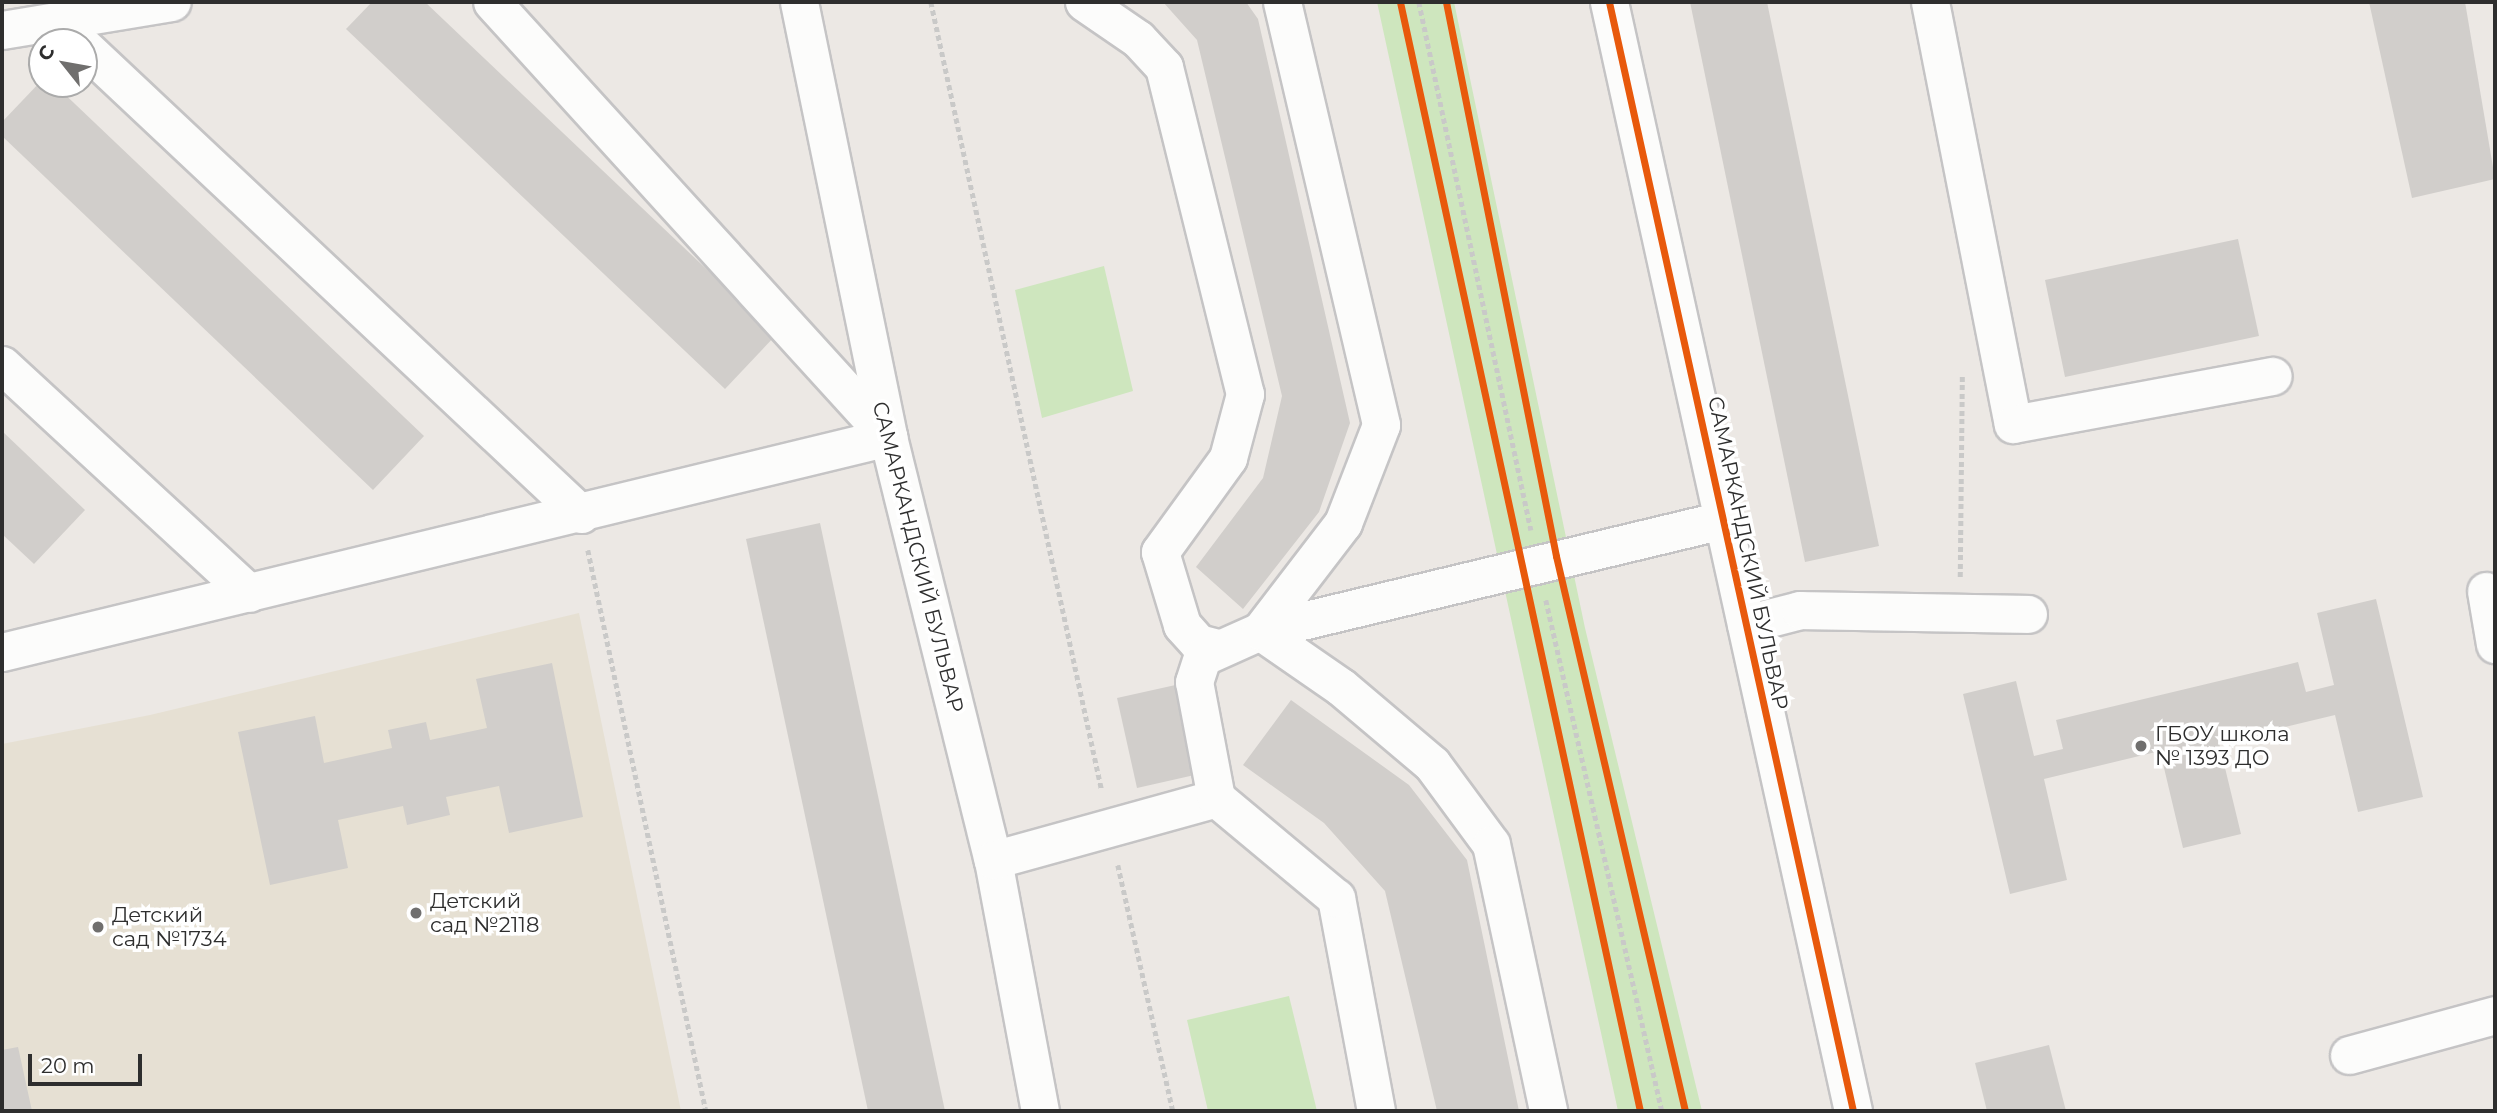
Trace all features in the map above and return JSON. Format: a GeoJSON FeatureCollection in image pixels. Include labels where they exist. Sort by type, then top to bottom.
{"type":"FeatureCollection","features":[{"type":"Feature","properties":{"kind":"street"},"geometry":{"type":"LineString","coordinates":[[78,28],[172,2]]}},
{"type":"Feature","properties":{"kind":"street"},"geometry":{"type":"LineString","coordinates":[[2,652],[580,514],[888,437],[492,2]]}},
{"type":"Feature","properties":{"kind":"street","name":"САМАРКАНДСКИЙ БУЛЬВАР"},"geometry":{"type":"LineString","coordinates":[[799,2],[888,437],[993,860],[1040,1111]]}},
{"type":"Feature","properties":{"kind":"street"},"geometry":{"type":"LineString","coordinates":[[1084,2],[1138,39],[1164,67],[1245,394],[1228,458],[1160,552],[1182,625],[1198,643],[1218,648]]}},
{"type":"Feature","properties":{"kind":"street"},"geometry":{"type":"LineString","coordinates":[[1260,631],[1343,523],[1381,425],[1282,2]]}},
{"type":"Feature","properties":{"kind":"street","name":"САМАРКАНДСКИЙ БУЛЬВАР"},"geometry":{"type":"LineString","coordinates":[[1609,2],[1853,1111]]}},
{"type":"Feature","properties":{"kind":"street"},"geometry":{"type":"LineString","coordinates":[[1930,2],[2013,424],[2273,376]]}},
{"type":"Feature","properties":{"kind":"street"},"geometry":{"type":"LineString","coordinates":[[2,30],[28,30]]}},
{"type":"Feature","properties":{"kind":"street"},"geometry":{"type":"LineString","coordinates":[[98,60],[580,514]]}},
{"type":"Feature","properties":{"kind":"street"},"geometry":{"type":"LineString","coordinates":[[2,365],[249,593]]}},
{"type":"Feature","properties":{"kind":"street"},"geometry":{"type":"LineString","coordinates":[[1376,1111],[1336,898],[1216,799],[1194,682],[1202,657],[1260,631],[1537,560],[1723,520]]}},
{"type":"Feature","properties":{"kind":"street"},"geometry":{"type":"LineString","coordinates":[[2486,591],[2495,644]]}},
{"type":"Feature","properties":{"kind":"street"},"geometry":{"type":"LineString","coordinates":[[1746,624],[1800,610],[1959,609],[2028,614]]}},
{"type":"Feature","properties":{"kind":"street"},"geometry":{"type":"LineString","coordinates":[[1260,631],[1341,687],[1432,764],[1491,844],[1548,1111]]}},
{"type":"Feature","properties":{"kind":"street"},"geometry":{"type":"LineString","coordinates":[[993,860],[1109,824],[1216,799]]}},
{"type":"Feature","properties":{"kind":"street"},"geometry":{"type":"LineString","coordinates":[[2349,1055],[2495,1015]]}},
{"type":"Feature","properties":{"kind":"path"},"geometry":{"type":"LineString","coordinates":[[931,2],[1173,1111]]}},
{"type":"Feature","properties":{"kind":"path"},"geometry":{"type":"LineString","coordinates":[[1419,2],[1537,560],[1662,1111]]}},
{"type":"Feature","properties":{"kind":"path"},"geometry":{"type":"LineString","coordinates":[[1959,609],[1960,362]]}},
{"type":"Feature","properties":{"kind":"path"},"geometry":{"type":"LineString","coordinates":[[580,514],[706,1111]]}},
{"type":"Feature","properties":{"kind":"shaded area","name":"Детский сад №2118"},"geometry":{"type":"Polygon","coordinates":[[[579,613],[681,1111],[2,1111],[2,744],[150,715],[579,613]]]}},
{"type":"Feature","properties":{"kind":"green space"},"geometry":{"type":"Polygon","coordinates":[[[1377,2],[1454,2],[1585,628],[1702,1111],[1618,1111],[1377,2]]]}},
{"type":"Feature","properties":{"kind":"green space"},"geometry":{"type":"Polygon","coordinates":[[[1104,266],[1133,391],[1042,418],[1015,290],[1104,266]]]}},
{"type":"Feature","properties":{"kind":"green space"},"geometry":{"type":"Polygon","coordinates":[[[1289,996],[1317,1111],[1208,1111],[1187,1020],[1289,996]]]}},
{"type":"Feature","properties":{"kind":"building"},"geometry":{"type":"Polygon","coordinates":[[[372,2],[425,2],[776,335],[725,389],[346,29],[372,2]]]}},
{"type":"Feature","properties":{"kind":"building"},"geometry":{"type":"Polygon","coordinates":[[[1163,2],[1246,2],[1258,19],[1350,423],[1319,512],[1243,609],[1196,567],[1263,478],[1282,396],[1197,40],[1163,2]]]}},
{"type":"Feature","properties":{"kind":"building"},"geometry":{"type":"Polygon","coordinates":[[[1690,2],[1767,2],[1879,546],[1805,562],[1690,2]]]}},
{"type":"Feature","properties":{"kind":"building"},"geometry":{"type":"Polygon","coordinates":[[[2369,2],[2465,2],[2495,179],[2412,198],[2369,2]]]}},
{"type":"Feature","properties":{"kind":"building"},"geometry":{"type":"Polygon","coordinates":[[[28,95],[28,98],[69,98],[424,436],[373,490],[2,136],[2,122],[28,95]]]}},
{"type":"Feature","properties":{"kind":"building"},"geometry":{"type":"Polygon","coordinates":[[[2238,239],[2259,336],[2065,377],[2045,280],[2238,239]]]}},
{"type":"Feature","properties":{"kind":"building"},"geometry":{"type":"Polygon","coordinates":[[[2,431],[85,510],[34,564],[2,534],[2,431]]]}},
{"type":"Feature","properties":{"kind":"building"},"geometry":{"type":"Polygon","coordinates":[[[820,523],[945,1111],[868,1111],[746,539],[820,523]]]}},
{"type":"Feature","properties":{"kind":"building","name":"ГБОУ школа № 1393 ДО"},"geometry":{"type":"Polygon","coordinates":[[[2376,599],[2423,797],[2358,812],[2335,715],[2219,743],[2241,834],[2183,848],[2160,751],[2044,779],[2067,880],[2010,894],[1963,694],[2016,681],[2034,756],[2063,749],[2056,720],[2298,662],[2306,692],[2334,685],[2317,613],[2376,599]]]}},
{"type":"Feature","properties":{"kind":"building"},"geometry":{"type":"Polygon","coordinates":[[[552,663],[583,817],[509,833],[499,786],[446,797],[450,815],[407,825],[403,806],[338,820],[348,868],[270,885],[238,732],[315,716],[324,763],[392,748],[388,730],[426,722],[430,740],[487,728],[476,679],[552,663]]]}},
{"type":"Feature","properties":{"kind":"building"},"geometry":{"type":"Polygon","coordinates":[[[1180,684],[1199,774],[1137,788],[1117,698],[1180,684]]]}},
{"type":"Feature","properties":{"kind":"building"},"geometry":{"type":"Polygon","coordinates":[[[1291,700],[1409,785],[1467,860],[1519,1111],[1437,1111],[1385,891],[1324,823],[1243,765],[1291,700]]]}},
{"type":"Feature","properties":{"kind":"building"},"geometry":{"type":"Polygon","coordinates":[[[2049,1045],[2066,1111],[1987,1111],[1975,1063],[2049,1045]]]}},
{"type":"Feature","properties":{"kind":"building"},"geometry":{"type":"Polygon","coordinates":[[[18,1047],[32,1111],[2,1111],[2,1050],[18,1047]]]}},
{"type":"Feature","properties":{"kind":"cycle path"},"geometry":{"type":"LineString","coordinates":[[1400,2],[1640,1111]]}},
{"type":"Feature","properties":{"kind":"cycle path"},"geometry":{"type":"LineString","coordinates":[[1446,2],[1556,556],[1685,1111]]}},
{"type":"Feature","properties":{"kind":"cycle path"},"geometry":{"type":"LineString","coordinates":[[1609,2],[1853,1111]]}},
{"type":"Feature","properties":{"kind":"place","name":"ГБОУ школа № 1393 ДО"},"geometry":{"type":"Point","coordinates":[2141,746]}},
{"type":"Feature","properties":{"kind":"place","name":"Детский сад №2118"},"geometry":{"type":"Point","coordinates":[416,913]}},
{"type":"Feature","properties":{"kind":"place","name":"Детский сад №1734"},"geometry":{"type":"Point","coordinates":[98,927]}}]}
